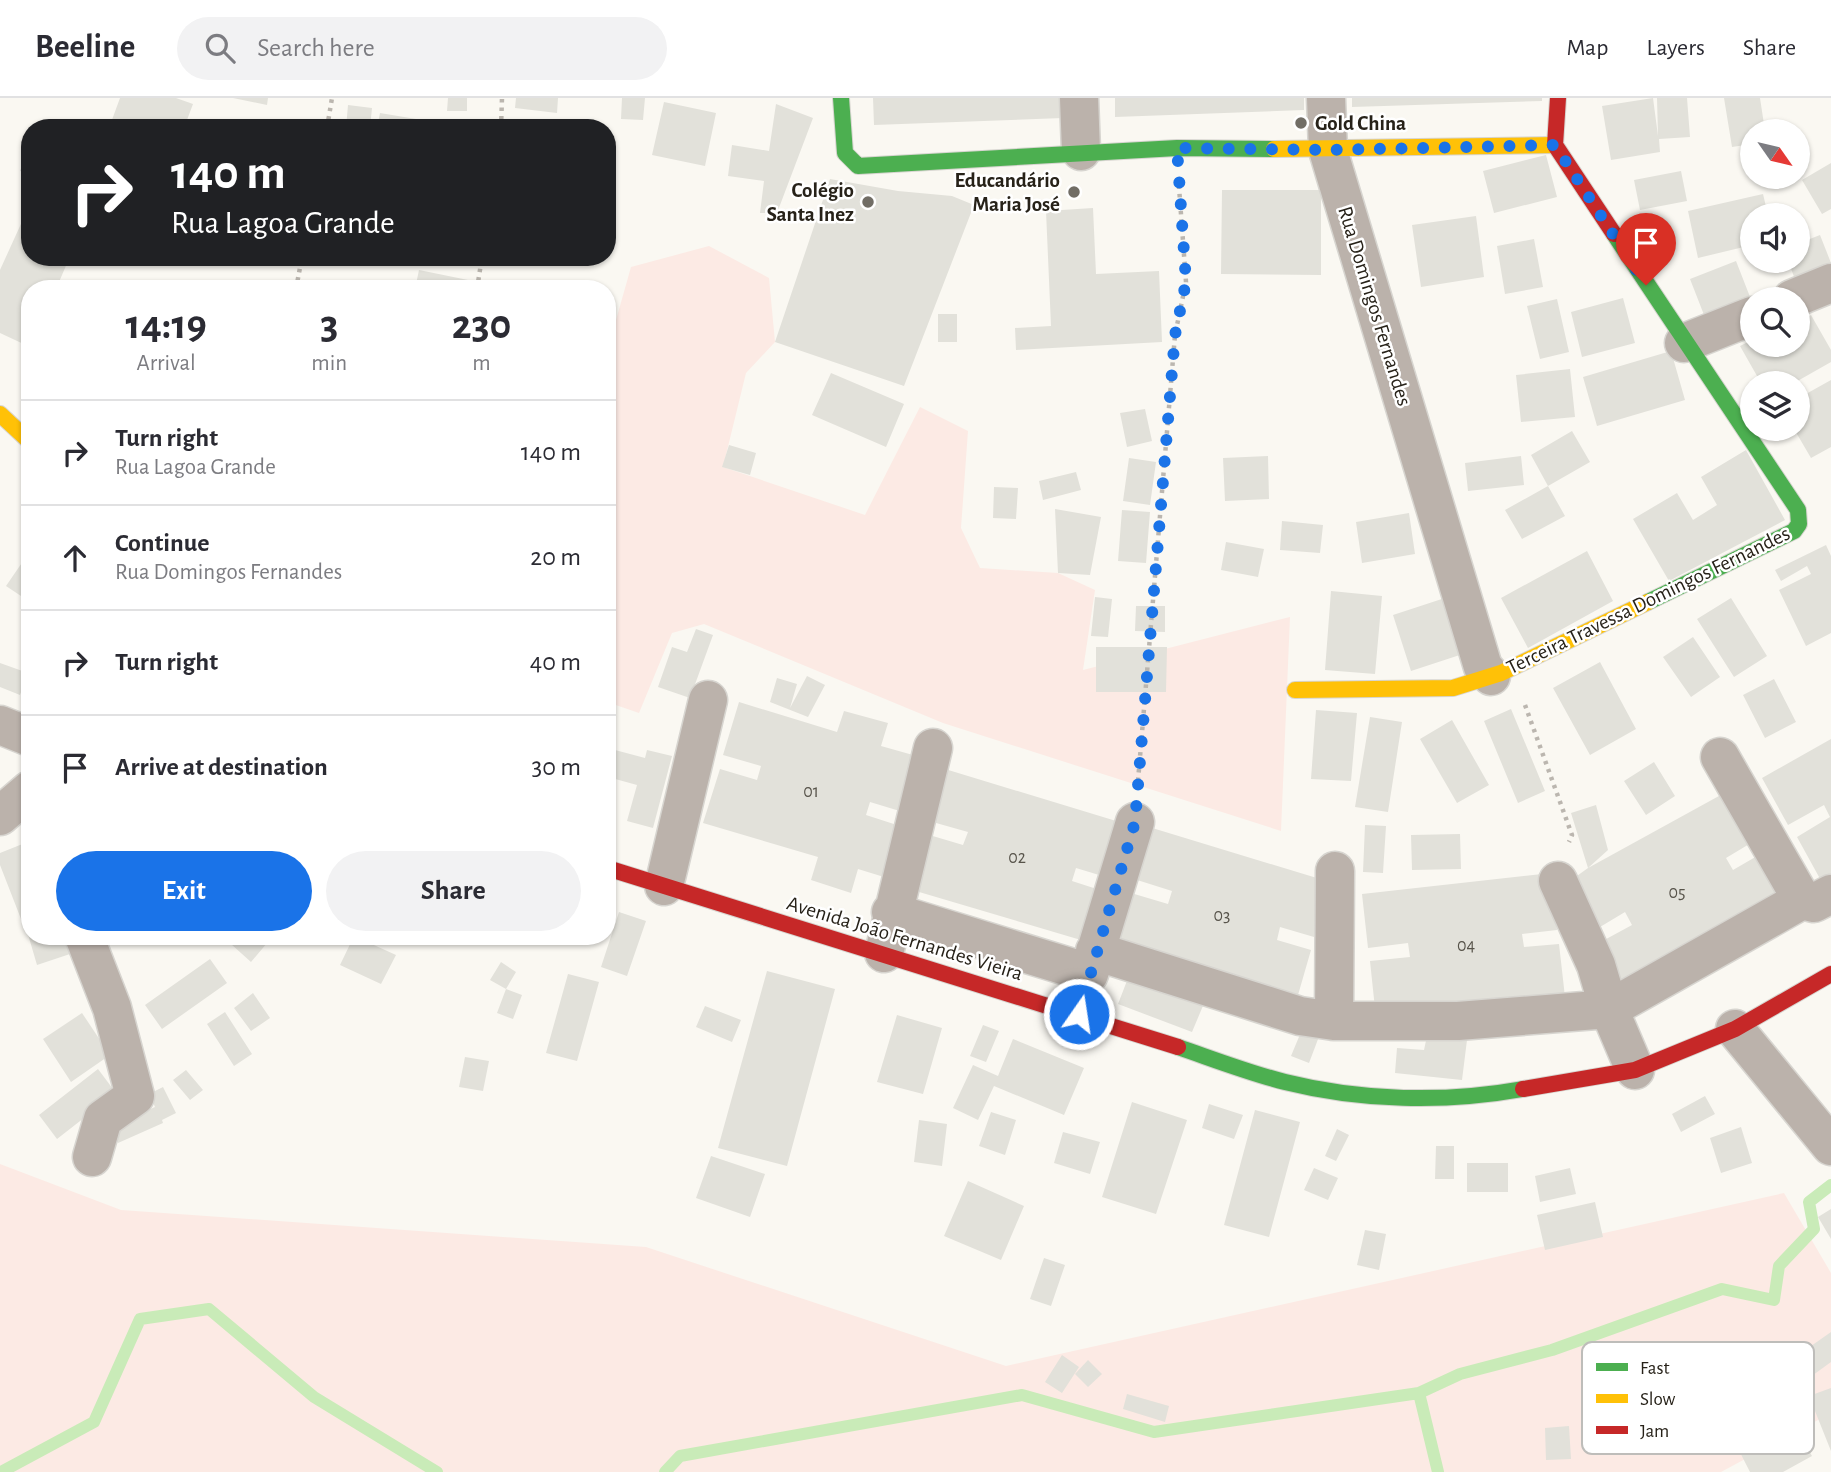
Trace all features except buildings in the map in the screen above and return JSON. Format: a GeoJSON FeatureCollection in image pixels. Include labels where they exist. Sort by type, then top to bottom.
{"type":"FeatureCollection","features":[{"type":"Feature","properties":{"kind":"street"},"geometry":{"type":"LineString","coordinates":[[841,98],[845,153],[859,166],[1082,151],[1177,148],[1328,150],[1555,145],[1558,98]]}},
{"type":"Feature","properties":{"kind":"street"},"geometry":{"type":"LineString","coordinates":[[1079,98],[1082,151]]}},
{"type":"Feature","properties":{"kind":"street","name":"Rua Domingos Fernandes"},"geometry":{"type":"LineString","coordinates":[[1326,98],[1328,150],[1483,667],[1490,676]]}},
{"type":"Feature","properties":{"kind":"street","name":"Terceira Travessa Domingos Fernandes"},"geometry":{"type":"LineString","coordinates":[[1490,676],[1794,531],[1799,524],[1798,510],[1684,343],[1555,145]]}},
{"type":"Feature","properties":{"kind":"street"},"geometry":{"type":"LineString","coordinates":[[1810,292],[1831,283]]}},
{"type":"Feature","properties":{"kind":"street"},"geometry":{"type":"LineString","coordinates":[[1684,343],[1740,321]]}},
{"type":"Feature","properties":{"kind":"street"},"geometry":{"type":"LineString","coordinates":[[0,414],[21,434]]}},
{"type":"Feature","properties":{"kind":"street"},"geometry":{"type":"LineString","coordinates":[[1295,690],[1453,688],[1490,676]]}},
{"type":"Feature","properties":{"kind":"street"},"geometry":{"type":"LineString","coordinates":[[664,886],[708,700]]}},
{"type":"Feature","properties":{"kind":"street"},"geometry":{"type":"LineString","coordinates":[[0,725],[21,733]]}},
{"type":"Feature","properties":{"kind":"street"},"geometry":{"type":"LineString","coordinates":[[884,953],[891,912],[933,748]]}},
{"type":"Feature","properties":{"kind":"street"},"geometry":{"type":"LineString","coordinates":[[891,912],[1300,1016],[1334,1021],[1458,1021],[1609,1009],[1816,897],[1720,757]]}},
{"type":"Feature","properties":{"kind":"street"},"geometry":{"type":"LineString","coordinates":[[1079,1014],[1135,822]]}},
{"type":"Feature","properties":{"kind":"street","name":"Avenida João Fernandes Vieira"},"geometry":{"type":"LineString","coordinates":[[616,871],[1079,1014],[1285,1082],[1387,1098],[1495,1094],[1635,1070],[1735,1029],[1831,974]]}},
{"type":"Feature","properties":{"kind":"street"},"geometry":{"type":"LineString","coordinates":[[1334,1021],[1335,871]]}},
{"type":"Feature","properties":{"kind":"street"},"geometry":{"type":"LineString","coordinates":[[1558,881],[1596,965],[1609,1009],[1635,1070]]}},
{"type":"Feature","properties":{"kind":"street"},"geometry":{"type":"LineString","coordinates":[[88,945],[112,1008],[135,1096],[103,1119],[92,1157]]}},
{"type":"Feature","properties":{"kind":"street"},"geometry":{"type":"LineString","coordinates":[[1735,1029],[1831,1146]]}},
{"type":"Feature","properties":{"kind":"path"},"geometry":{"type":"LineString","coordinates":[[328,119],[332,98]]}},
{"type":"Feature","properties":{"kind":"path"},"geometry":{"type":"LineString","coordinates":[[501,119],[502,98]]}},
{"type":"Feature","properties":{"kind":"path"},"geometry":{"type":"LineString","coordinates":[[1135,822],[1175,335],[1186,282],[1177,148]]}},
{"type":"Feature","properties":{"kind":"path"},"geometry":{"type":"LineString","coordinates":[[1490,676],[1522,697],[1572,835],[1558,881]]}},
{"type":"Feature","properties":{"kind":"shaded area"},"geometry":{"type":"Polygon","coordinates":[[[709,246],[769,278],[775,342],[746,373],[723,467],[865,515],[920,407],[968,431],[961,528],[980,568],[1058,573],[1095,590],[1083,670],[1290,617],[1281,831],[943,723],[704,624],[672,633],[639,713],[616,705],[616,320],[631,267],[709,246]]]}},
{"type":"Feature","properties":{"kind":"shaded area"},"geometry":{"type":"Polygon","coordinates":[[[0,1164],[121,1210],[646,1247],[1006,1366],[1784,1193],[1831,1273],[1831,1413],[1814,1422],[1814,1342],[1582,1342],[1582,1454],[1755,1454],[1721,1472],[0,1472],[0,1164]]]}},
{"type":"Feature","properties":{"kind":"waterway"},"geometry":{"type":"LineString","coordinates":[[665,1472],[680,1456],[1022,1395],[1154,1432],[1419,1393],[1460,1374],[1552,1350],[1722,1289],[1774,1300],[1779,1266],[1814,1229],[1809,1202],[1831,1185]]}},
{"type":"Feature","properties":{"kind":"waterway"},"geometry":{"type":"LineString","coordinates":[[1,1472],[94,1422],[140,1319],[209,1309],[314,1397],[437,1472]]}},
{"type":"Feature","properties":{"kind":"waterway"},"geometry":{"type":"LineString","coordinates":[[1419,1393],[1438,1472]]}},
{"type":"Feature","properties":{"kind":"traffic: fast"},"geometry":{"type":"LineString","coordinates":[[841,98],[845,153],[858,166],[1177,148],[1274,149]]}},
{"type":"Feature","properties":{"kind":"traffic: fast"},"geometry":{"type":"LineString","coordinates":[[1614,234],[1798,510],[1799,524],[1794,531],[1648,602]]}},
{"type":"Feature","properties":{"kind":"traffic: fast"},"geometry":{"type":"LineString","coordinates":[[1178,1047],[1272,1078],[1343,1093],[1433,1098],[1523,1089]]}},
{"type":"Feature","properties":{"kind":"traffic: slow"},"geometry":{"type":"LineString","coordinates":[[1274,149],[1555,145]]}},
{"type":"Feature","properties":{"kind":"traffic: slow"},"geometry":{"type":"LineString","coordinates":[[0,414],[21,434]]}},
{"type":"Feature","properties":{"kind":"traffic: slow"},"geometry":{"type":"LineString","coordinates":[[1295,690],[1453,688],[1501,673],[1648,602]]}},
{"type":"Feature","properties":{"kind":"traffic: jam"},"geometry":{"type":"LineString","coordinates":[[1558,98],[1555,145],[1614,234]]}},
{"type":"Feature","properties":{"kind":"traffic: jam"},"geometry":{"type":"LineString","coordinates":[[616,871],[1178,1047]]}},
{"type":"Feature","properties":{"kind":"traffic: jam"},"geometry":{"type":"LineString","coordinates":[[1523,1089],[1635,1070],[1735,1029],[1831,974]]}},
{"type":"Feature","properties":{"kind":"place","name":"Gold China"},"geometry":{"type":"Point","coordinates":[1301,123]}},
{"type":"Feature","properties":{"kind":"place","name":"Educandário Maria José"},"geometry":{"type":"Point","coordinates":[1074,192]}},
{"type":"Feature","properties":{"kind":"place","name":"Colégio Santa Inez"},"geometry":{"type":"Point","coordinates":[868,202]}},
{"type":"Feature","properties":{"kind":"route"},"geometry":{"type":"LineString","coordinates":[[1079,1014],[1135,822],[1175,335],[1186,282],[1177,148],[1328,150],[1555,145],[1646,285]]}}]}
